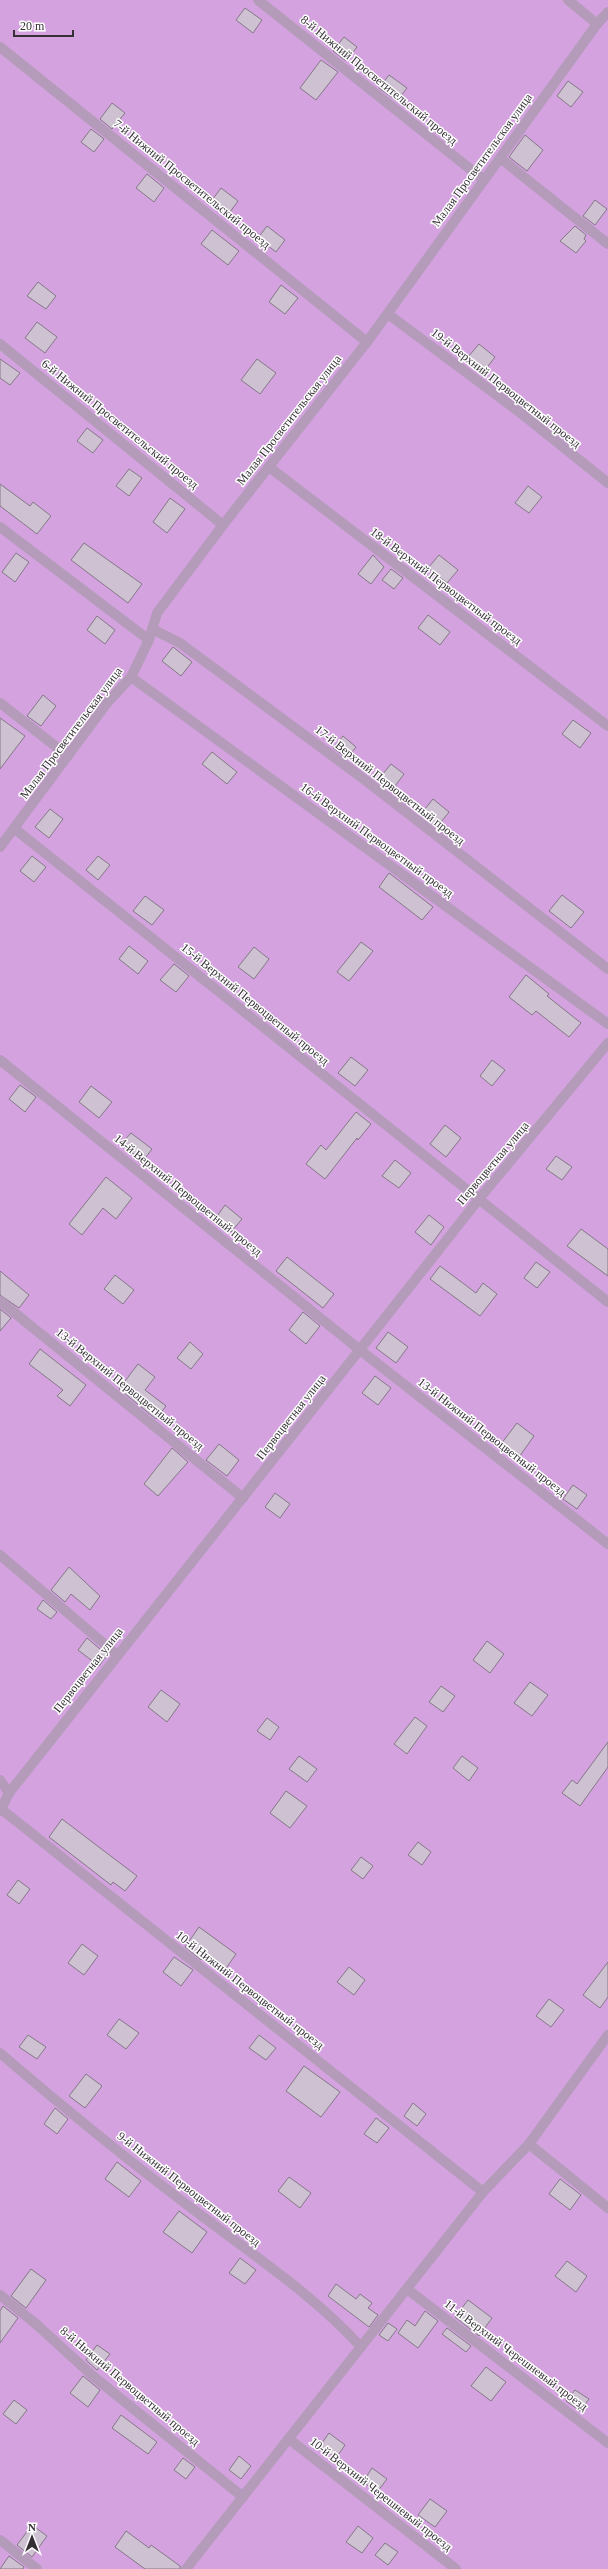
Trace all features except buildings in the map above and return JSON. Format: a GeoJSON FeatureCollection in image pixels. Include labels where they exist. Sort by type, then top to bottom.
{"type":"FeatureCollection","features":[{"type":"Feature","properties":{"kind":"lane","name":"8-й Нижний Просветительский проезд"},"geometry":{"type":"LineString","coordinates":[[258,0],[484,180]]}},
{"type":"Feature","properties":{"kind":"lane"},"geometry":{"type":"LineString","coordinates":[[568,0],[597,24]]}},
{"type":"Feature","properties":{"kind":"lane","name":"Малая Просветительская улица"},"geometry":{"type":"LineString","coordinates":[[0,847],[15,829],[107,703],[131,677],[149,640],[157,613],[223,525],[367,342],[597,24],[608,12]]}},
{"type":"Feature","properties":{"kind":"lane","name":"7-й Нижний Просветительский проезд"},"geometry":{"type":"LineString","coordinates":[[0,47],[367,342]]}},
{"type":"Feature","properties":{"kind":"lane"},"geometry":{"type":"LineString","coordinates":[[500,158],[608,244]]}},
{"type":"Feature","properties":{"kind":"lane","name":"19-й Верхний Первоцветный проезд"},"geometry":{"type":"LineString","coordinates":[[388,314],[522,414],[608,483]]}},
{"type":"Feature","properties":{"kind":"lane","name":"6-й Нижний Просветительский проезд"},"geometry":{"type":"LineString","coordinates":[[0,344],[223,525]]}},
{"type":"Feature","properties":{"kind":"lane","name":"18-й Верхний Первоцветный проезд"},"geometry":{"type":"LineString","coordinates":[[268,467],[608,726]]}},
{"type":"Feature","properties":{"kind":"lane"},"geometry":{"type":"LineString","coordinates":[[0,527],[21,545],[149,640]]}},
{"type":"Feature","properties":{"kind":"lane","name":"17-й Верхний Первоцветный проезд"},"geometry":{"type":"LineString","coordinates":[[152,629],[180,643],[365,780],[608,969]]}},
{"type":"Feature","properties":{"kind":"lane","name":"16-й Верхний Первоцветный проезд"},"geometry":{"type":"LineString","coordinates":[[131,677],[608,1024]]}},
{"type":"Feature","properties":{"kind":"lane"},"geometry":{"type":"LineString","coordinates":[[0,703],[68,756]]}},
{"type":"Feature","properties":{"kind":"lane","name":"15-й Верхний Первоцветный проезд"},"geometry":{"type":"LineString","coordinates":[[15,829],[608,1302]]}},
{"type":"Feature","properties":{"kind":"lane","name":"Первоцветная улица"},"geometry":{"type":"LineString","coordinates":[[1,1810],[9,1793],[116,1654],[243,1498],[479,1199],[607,1046]]}},
{"type":"Feature","properties":{"kind":"lane","name":"14-й Верхний Первоцветный проезд"},"geometry":{"type":"LineString","coordinates":[[0,1060],[360,1350]]}},
{"type":"Feature","properties":{"kind":"lane","name":"13-й Верхний Первоцветный проезд"},"geometry":{"type":"LineString","coordinates":[[0,1301],[243,1498]]}},
{"type":"Feature","properties":{"kind":"lane","name":"13-й Нижний Первоцветный проезд"},"geometry":{"type":"LineString","coordinates":[[360,1350],[608,1544]]}},
{"type":"Feature","properties":{"kind":"lane"},"geometry":{"type":"LineString","coordinates":[[0,1555],[116,1654]]}},
{"type":"Feature","properties":{"kind":"lane"},"geometry":{"type":"LineString","coordinates":[[0,1780],[9,1793]]}},
{"type":"Feature","properties":{"kind":"lane","name":"10-й Нижний Первоцветный проезд"},"geometry":{"type":"LineString","coordinates":[[1,1810],[483,2192]]}},
{"type":"Feature","properties":{"kind":"lane"},"geometry":{"type":"LineString","coordinates":[[186,2569],[483,2192],[529,2144],[608,2035]]}},
{"type":"Feature","properties":{"kind":"lane","name":"9-й Нижний Первоцветный проезд"},"geometry":{"type":"LineString","coordinates":[[0,2053],[174,2196],[299,2290],[343,2327],[361,2347]]}},
{"type":"Feature","properties":{"kind":"lane"},"geometry":{"type":"LineString","coordinates":[[529,2144],[608,2208]]}},
{"type":"Feature","properties":{"kind":"lane","name":"11-й Верхний Черешневый проезд"},"geometry":{"type":"LineString","coordinates":[[407,2289],[608,2443]]}},
{"type":"Feature","properties":{"kind":"lane","name":"8-й Нижний Первоцветный проезд"},"geometry":{"type":"LineString","coordinates":[[0,2295],[36,2324],[94,2377],[243,2497]]}},
{"type":"Feature","properties":{"kind":"lane","name":"10-й Верхний Черешневый проезд"},"geometry":{"type":"LineString","coordinates":[[289,2439],[456,2569]]}},
{"type":"Feature","properties":{"kind":"lane"},"geometry":{"type":"LineString","coordinates":[[0,2540],[37,2569]]}},
{"type":"Feature","properties":{"kind":"shaded area"},"geometry":{"type":"Polygon","coordinates":[[[0,0],[608,0],[608,2569],[0,2569],[0,0]]]}}]}
